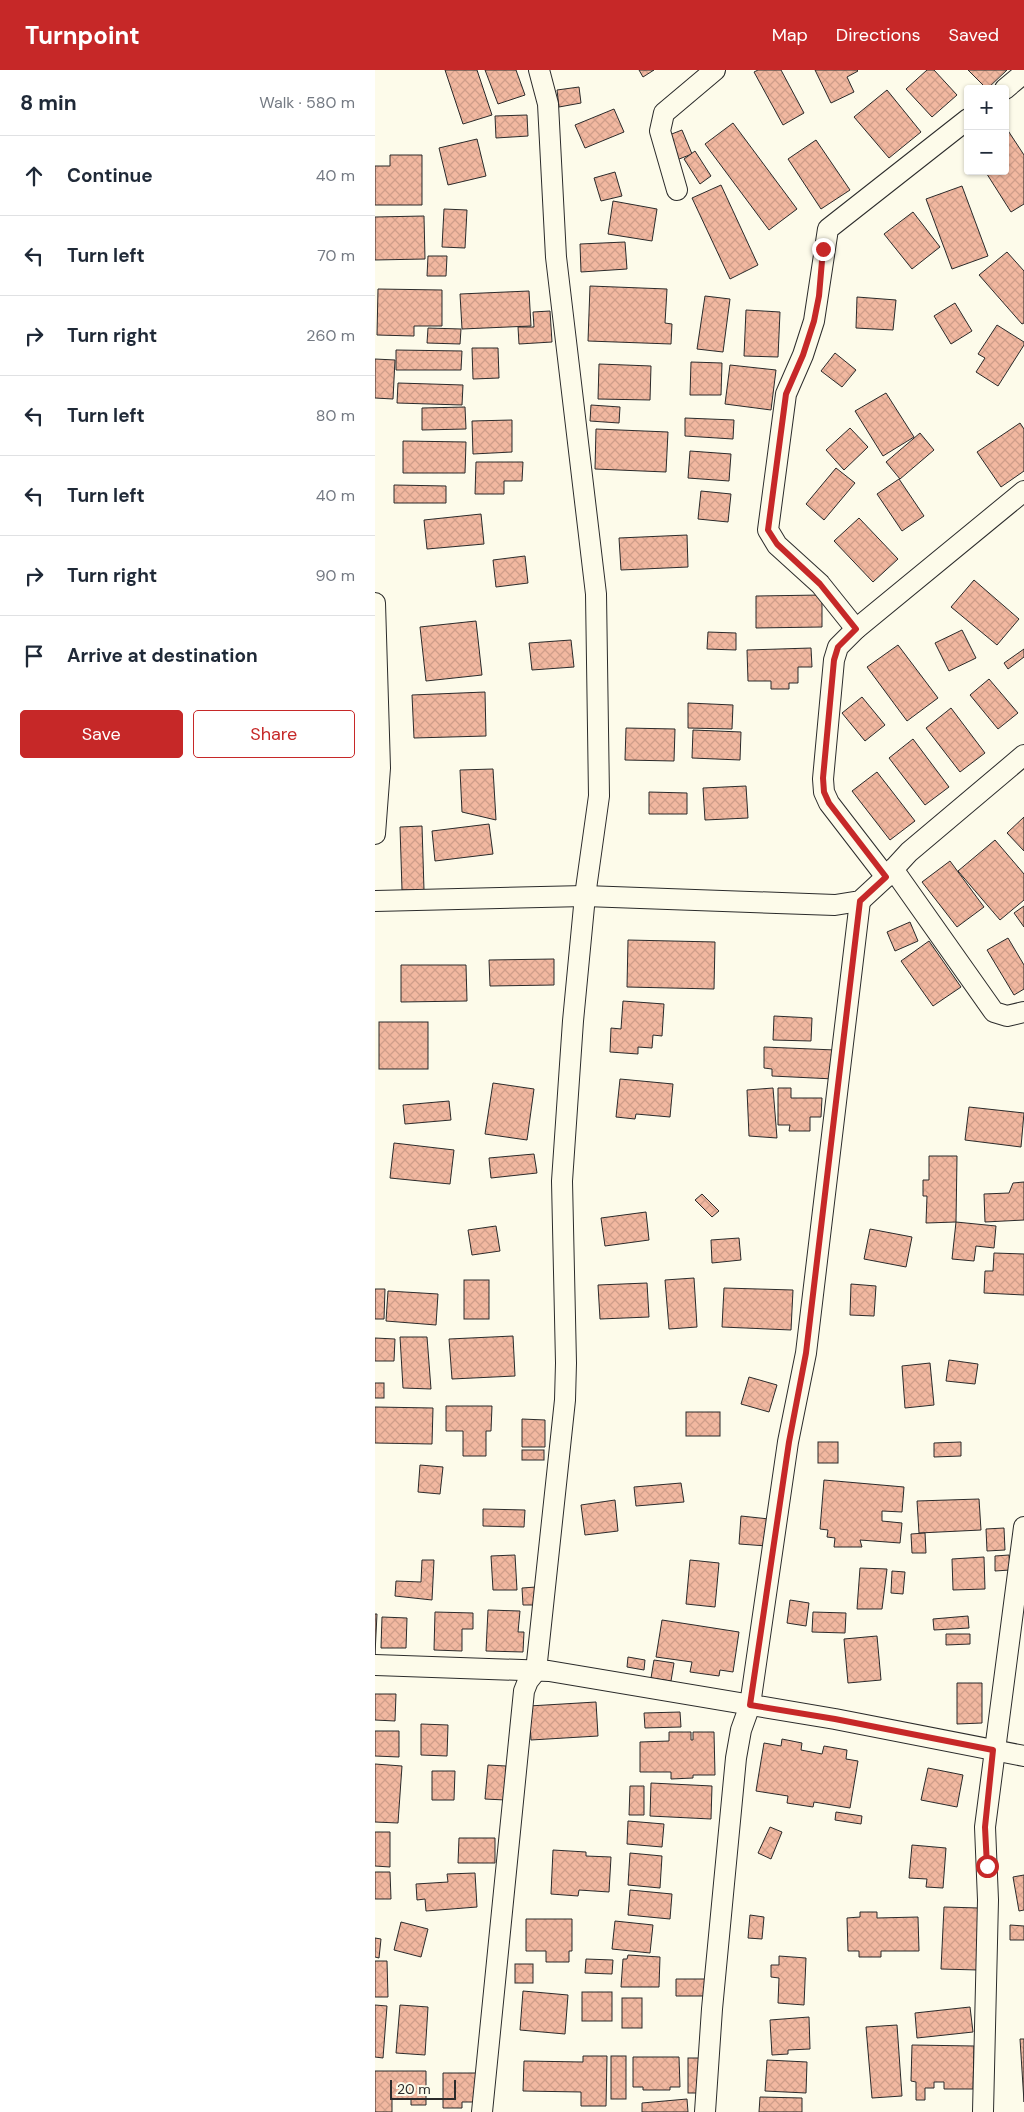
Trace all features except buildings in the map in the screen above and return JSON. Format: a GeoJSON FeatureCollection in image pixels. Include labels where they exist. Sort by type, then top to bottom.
{"type":"FeatureCollection","features":[{"type":"Feature","properties":{"kind":"street"},"geometry":{"type":"LineString","coordinates":[[482,2112],[524,1691],[535,1671],[565,1400],[567,1363],[562,1181],[573,1021],[585,896],[599,796],[596,594],[556,257],[548,104],[539,70]]}},
{"type":"Feature","properties":{"kind":"street"},"geometry":{"type":"LineString","coordinates":[[677,190],[660,131],[664,112],[715,70]]}},
{"type":"Feature","properties":{"kind":"street"},"geometry":{"type":"LineString","coordinates":[[1009,86],[1024,73]]}},
{"type":"Feature","properties":{"kind":"street"},"geometry":{"type":"LineString","coordinates":[[856,629],[820,584],[777,544],[768,530],[786,394],[803,355],[814,321],[828,229],[964,121]]}},
{"type":"Feature","properties":{"kind":"street"},"geometry":{"type":"LineString","coordinates":[[1024,491],[856,629],[838,647],[834,660],[823,778],[824,792],[829,803],[890,873],[994,1012],[1007,1016],[1024,1012]]}},
{"type":"Feature","properties":{"kind":"street"},"geometry":{"type":"LineString","coordinates":[[375,603],[381,768],[375,834]]}},
{"type":"Feature","properties":{"kind":"street"},"geometry":{"type":"LineString","coordinates":[[375,900],[585,896],[835,905],[860,901],[909,852],[1024,755]]}},
{"type":"Feature","properties":{"kind":"street"},"geometry":{"type":"LineString","coordinates":[[705,2112],[712,2009],[736,1758],[741,1730],[750,1705],[789,1442],[806,1353],[860,901]]}},
{"type":"Feature","properties":{"kind":"street"},"geometry":{"type":"LineString","coordinates":[[983,2112],[988,1900],[985,1827],[993,1750],[1024,1527]]}},
{"type":"Feature","properties":{"kind":"street"},"geometry":{"type":"LineString","coordinates":[[375,1665],[549,1671],[835,1719],[1024,1756]]}},
{"type":"Feature","properties":{"kind":"route"},"geometry":{"type":"LineString","coordinates":[[823,249],[819,296],[814,321],[803,355],[786,394],[768,530],[771,538],[820,584],[856,629],[838,647],[834,660],[823,778],[824,792],[829,803],[886,877],[860,901],[806,1353],[789,1442],[750,1705],[835,1719],[993,1750],[985,1827],[987,1866]]}}]}
